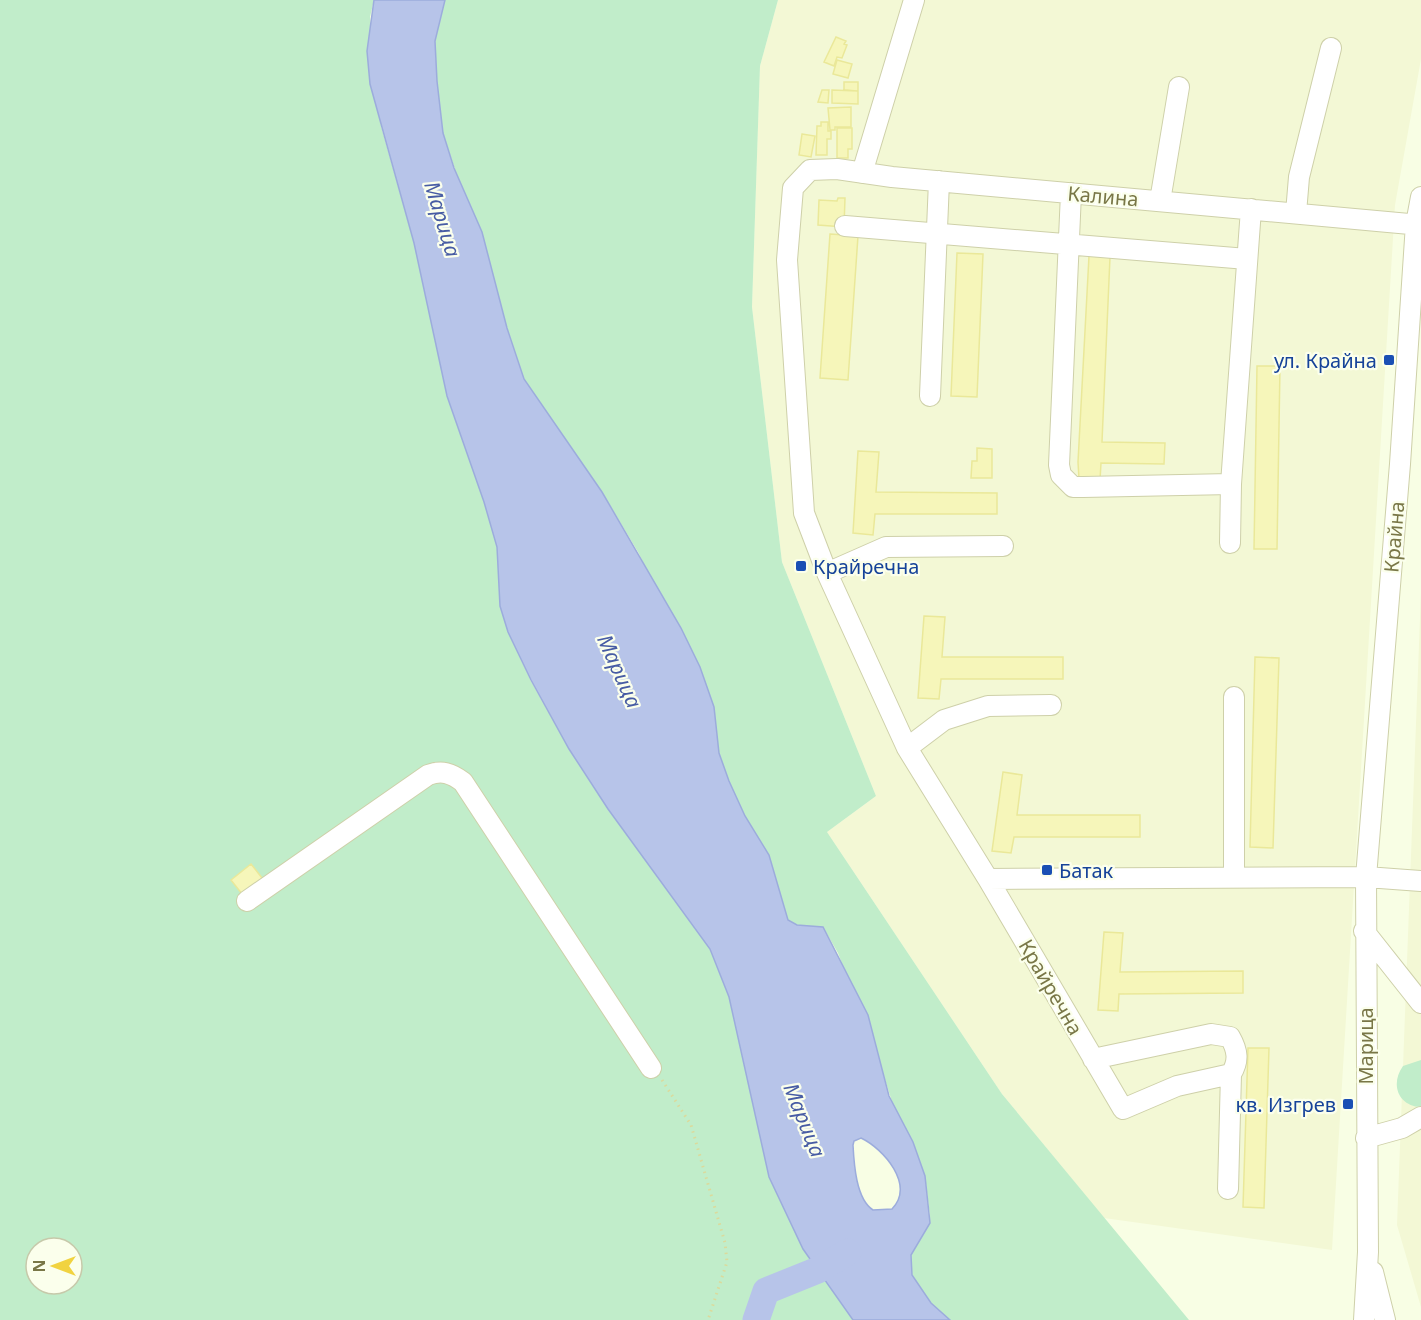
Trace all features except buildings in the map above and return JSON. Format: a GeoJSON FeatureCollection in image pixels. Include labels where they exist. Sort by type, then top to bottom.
{"type":"FeatureCollection","features":[{"type":"Feature","properties":{"kind":"street"},"geometry":{"type":"LineString","coordinates":[[862,173],[914,0]]}},
{"type":"Feature","properties":{"kind":"street"},"geometry":{"type":"LineString","coordinates":[[1296,213],[1299,177],[1331,48]]}},
{"type":"Feature","properties":{"kind":"street"},"geometry":{"type":"LineString","coordinates":[[1160,201],[1179,87]]}},
{"type":"Feature","properties":{"kind":"street","name":"Калина"},"geometry":{"type":"LineString","coordinates":[[793,188],[810,170],[837,169],[939,182],[1419,225]]}},
{"type":"Feature","properties":{"kind":"street"},"geometry":{"type":"LineString","coordinates":[[930,396],[939,182]]}},
{"type":"Feature","properties":{"kind":"street","name":"Крайречна"},"geometry":{"type":"LineString","coordinates":[[793,188],[787,260],[804,513],[828,573],[907,748],[988,879],[1123,1109],[1177,1086],[1231,1074]]}},
{"type":"Feature","properties":{"kind":"street"},"geometry":{"type":"LineString","coordinates":[[1071,193],[1059,465],[1061,475],[1073,487],[1231,484]]}},
{"type":"Feature","properties":{"kind":"street","name":"Крайна"},"geometry":{"type":"LineString","coordinates":[[1365,877],[1421,196]]}},
{"type":"Feature","properties":{"kind":"street"},"geometry":{"type":"LineString","coordinates":[[1230,543],[1231,484],[1251,209]]}},
{"type":"Feature","properties":{"kind":"street"},"geometry":{"type":"LineString","coordinates":[[845,226],[1247,259]]}},
{"type":"Feature","properties":{"kind":"street"},"geometry":{"type":"LineString","coordinates":[[828,573],[886,547],[1003,546]]}},
{"type":"Feature","properties":{"kind":"street"},"geometry":{"type":"LineString","coordinates":[[1234,698],[1234,878]]}},
{"type":"Feature","properties":{"kind":"street"},"geometry":{"type":"LineString","coordinates":[[907,748],[944,720],[977,709],[988,706],[1051,705]]}},
{"type":"Feature","properties":{"kind":"street"},"geometry":{"type":"LineString","coordinates":[[247,901],[428,775],[439,771],[454,774],[463,782],[651,1068]]}},
{"type":"Feature","properties":{"kind":"street"},"geometry":{"type":"LineString","coordinates":[[988,879],[1365,877],[1421,881]]}},
{"type":"Feature","properties":{"kind":"street","name":"Марица"},"geometry":{"type":"LineString","coordinates":[[1364,1320],[1368,1252],[1365,877]]}},
{"type":"Feature","properties":{"kind":"street"},"geometry":{"type":"LineString","coordinates":[[1364,931],[1421,1004]]}},
{"type":"Feature","properties":{"kind":"street"},"geometry":{"type":"LineString","coordinates":[[1093,1059],[1211,1034],[1230,1037],[1236,1047],[1238,1063],[1231,1074],[1228,1190]]}},
{"type":"Feature","properties":{"kind":"street"},"geometry":{"type":"LineString","coordinates":[[1366,1138],[1402,1128],[1421,1117]]}},
{"type":"Feature","properties":{"kind":"street","name":"Марица"},"geometry":{"type":"LineString","coordinates":[[1368,1252],[1385,1320]]}},
{"type":"Feature","properties":{"kind":"path"},"geometry":{"type":"LineString","coordinates":[[651,1068],[665,1083],[691,1125],[725,1243],[727,1262],[708,1320]]}},
{"type":"Feature","properties":{"kind":"shaded area"},"geometry":{"type":"Polygon","coordinates":[[[0,0],[374,0],[370,17],[381,126],[414,243],[447,396],[484,502],[497,547],[500,606],[508,632],[531,681],[569,749],[608,809],[710,949],[729,997],[769,1177],[803,1249],[853,1320],[0,1320],[0,0]]]}},
{"type":"Feature","properties":{"kind":"shaded area"},"geometry":{"type":"Polygon","coordinates":[[[445,0],[778,0],[760,66],[752,307],[782,562],[876,796],[827,832],[1002,1094],[1189,1320],[950,1320],[931,1303],[912,1275],[911,1255],[930,1216],[925,1176],[913,1142],[894,1108],[838,953],[823,927],[797,925],[788,920],[769,855],[745,816],[719,753],[714,707],[638,552],[602,492],[524,379],[443,133],[435,41],[445,0]]]}},
{"type":"Feature","properties":{"kind":"shaded area"},"geometry":{"type":"Polygon","coordinates":[[[778,0],[1421,0],[1421,59],[1395,205],[1332,1250],[1104,1218],[1002,1094],[827,832],[876,796],[782,562],[752,307],[760,66],[778,0]]]}},
{"type":"Feature","properties":{"kind":"shaded area"},"geometry":{"type":"Polygon","coordinates":[[[1421,592],[1421,1307],[1397,1225],[1421,592]]]}},
{"type":"Feature","properties":{"kind":"shaded area"},"geometry":{"type":"Polygon","coordinates":[[[1421,1060],[1421,1107],[1413,1106],[1402,1098],[1398,1093],[1397,1080],[1403,1066],[1421,1060]]]}},
{"type":"Feature","properties":{"kind":"water"},"geometry":{"type":"Polygon","coordinates":[[[374,0],[445,0],[435,41],[443,133],[454,168],[482,232],[507,328],[524,379],[602,492],[681,628],[700,667],[714,707],[719,753],[729,781],[745,816],[769,855],[788,920],[797,925],[823,927],[868,1015],[889,1096],[913,1142],[925,1176],[930,1223],[911,1255],[912,1275],[931,1303],[950,1320],[853,1320],[803,1249],[769,1177],[729,997],[710,949],[608,809],[569,749],[508,632],[500,606],[497,547],[484,502],[447,396],[414,243],[370,84],[367,51],[374,0]],[[861,1138],[854,1141],[853,1145],[859,1190],[867,1205],[873,1210],[892,1209],[898,1200],[900,1189],[898,1179],[887,1159],[861,1138]]]}},
{"type":"Feature","properties":{"kind":"waterway"},"geometry":{"type":"LineString","coordinates":[[756,1320],[766,1291],[818,1270],[848,1252]]}},
{"type":"Feature","properties":{"kind":"place","name":"ул. Крайна"},"geometry":{"type":"Point","coordinates":[1389,360]}},
{"type":"Feature","properties":{"kind":"place","name":"Крайречна"},"geometry":{"type":"Point","coordinates":[801,566]}},
{"type":"Feature","properties":{"kind":"place","name":"Батак"},"geometry":{"type":"Point","coordinates":[1047,870]}},
{"type":"Feature","properties":{"kind":"place","name":"кв. Изгрев"},"geometry":{"type":"Point","coordinates":[1348,1104]}}]}
